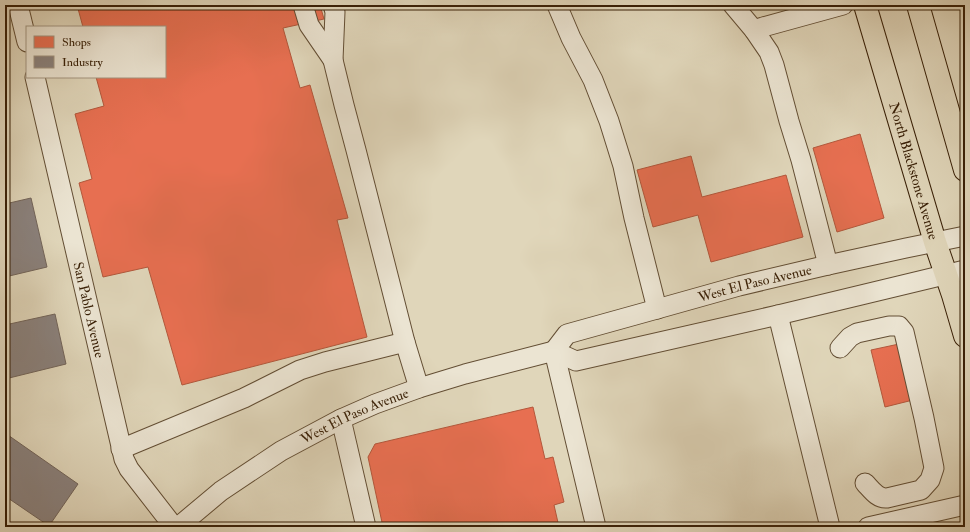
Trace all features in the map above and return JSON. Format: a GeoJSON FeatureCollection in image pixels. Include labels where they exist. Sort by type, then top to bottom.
{"type":"FeatureCollection","features":[{"type":"Feature","properties":{"kind":"main road","name":"North Blackstone Avenue"},"geometry":{"type":"LineString","coordinates":[[866,5],[935,242],[956,272],[965,336]]}},
{"type":"Feature","properties":{"kind":"main road"},"geometry":{"type":"LineString","coordinates":[[918,5],[965,170]]}},
{"type":"Feature","properties":{"kind":"street"},"geometry":{"type":"LineString","coordinates":[[18,5],[26,38]]}},
{"type":"Feature","properties":{"kind":"street"},"geometry":{"type":"LineString","coordinates":[[303,5],[309,26],[333,60]]}},
{"type":"Feature","properties":{"kind":"street"},"geometry":{"type":"LineString","coordinates":[[332,5],[334,12],[333,60],[405,342],[419,388]]}},
{"type":"Feature","properties":{"kind":"street"},"geometry":{"type":"LineString","coordinates":[[557,5],[571,38],[593,80],[609,121],[623,166],[634,218],[657,309]]}},
{"type":"Feature","properties":{"kind":"street"},"geometry":{"type":"LineString","coordinates":[[733,5],[754,30],[769,52],[774,65],[801,160],[828,265]]}},
{"type":"Feature","properties":{"kind":"street"},"geometry":{"type":"LineString","coordinates":[[754,30],[843,5]]}},
{"type":"Feature","properties":{"kind":"street","name":"San Pablo Avenue"},"geometry":{"type":"LineString","coordinates":[[35,78],[124,459],[129,469],[174,527]]}},
{"type":"Feature","properties":{"kind":"street","name":"West El Paso Avenue"},"geometry":{"type":"LineString","coordinates":[[178,527],[221,491],[281,451],[341,419],[375,404],[419,388],[465,374],[554,351],[567,334],[739,286],[828,265],[965,236]]}},
{"type":"Feature","properties":{"kind":"street"},"geometry":{"type":"LineString","coordinates":[[554,351],[576,361],[778,315],[956,272]]}},
{"type":"Feature","properties":{"kind":"street"},"geometry":{"type":"LineString","coordinates":[[778,315],[830,527]]}},
{"type":"Feature","properties":{"kind":"street"},"geometry":{"type":"LineString","coordinates":[[840,348],[850,337],[857,333],[889,326],[899,326],[904,332],[934,468],[930,480],[921,490],[887,498],[877,496],[865,483]]}},
{"type":"Feature","properties":{"kind":"street"},"geometry":{"type":"LineString","coordinates":[[121,449],[244,398],[300,370],[405,342]]}},
{"type":"Feature","properties":{"kind":"street"},"geometry":{"type":"LineString","coordinates":[[554,351],[596,527]]}},
{"type":"Feature","properties":{"kind":"street"},"geometry":{"type":"LineString","coordinates":[[341,419],[366,527]]}},
{"type":"Feature","properties":{"kind":"street"},"geometry":{"type":"LineString","coordinates":[[868,527],[965,505]]}},
{"type":"Feature","properties":{"kind":"building: Shops"},"geometry":{"type":"Polygon","coordinates":[[[77,5],[320,5],[324,19],[283,28],[300,88],[310,85],[348,218],[337,220],[367,337],[182,385],[148,267],[103,277],[79,183],[92,179],[75,114],[104,106],[96,78],[166,78],[166,26],[83,26],[77,5]]]}},
{"type":"Feature","properties":{"kind":"building: Shops"},"geometry":{"type":"Polygon","coordinates":[[[860,134],[884,218],[837,232],[813,148],[860,134]]]}},
{"type":"Feature","properties":{"kind":"building: Shops"},"geometry":{"type":"Polygon","coordinates":[[[691,156],[702,197],[786,175],[803,237],[711,262],[698,215],[653,227],[637,170],[691,156]]]}},
{"type":"Feature","properties":{"kind":"building: Shops"},"geometry":{"type":"Polygon","coordinates":[[[899,344],[913,400],[885,407],[871,350],[899,344]]]}},
{"type":"Feature","properties":{"kind":"building: Shops"},"geometry":{"type":"Polygon","coordinates":[[[533,407],[545,459],[553,457],[564,502],[554,505],[559,527],[383,527],[368,457],[375,444],[533,407]]]}},
{"type":"Feature","properties":{"kind":"building: Industry"},"geometry":{"type":"Polygon","coordinates":[[[31,198],[47,267],[5,277],[5,204],[31,198]]]}},
{"type":"Feature","properties":{"kind":"building: Industry"},"geometry":{"type":"Polygon","coordinates":[[[55,314],[66,364],[5,379],[5,325],[55,314]]]}},
{"type":"Feature","properties":{"kind":"building: Industry"},"geometry":{"type":"Polygon","coordinates":[[[5,433],[78,484],[49,526],[5,496],[5,433]]]}}]}
